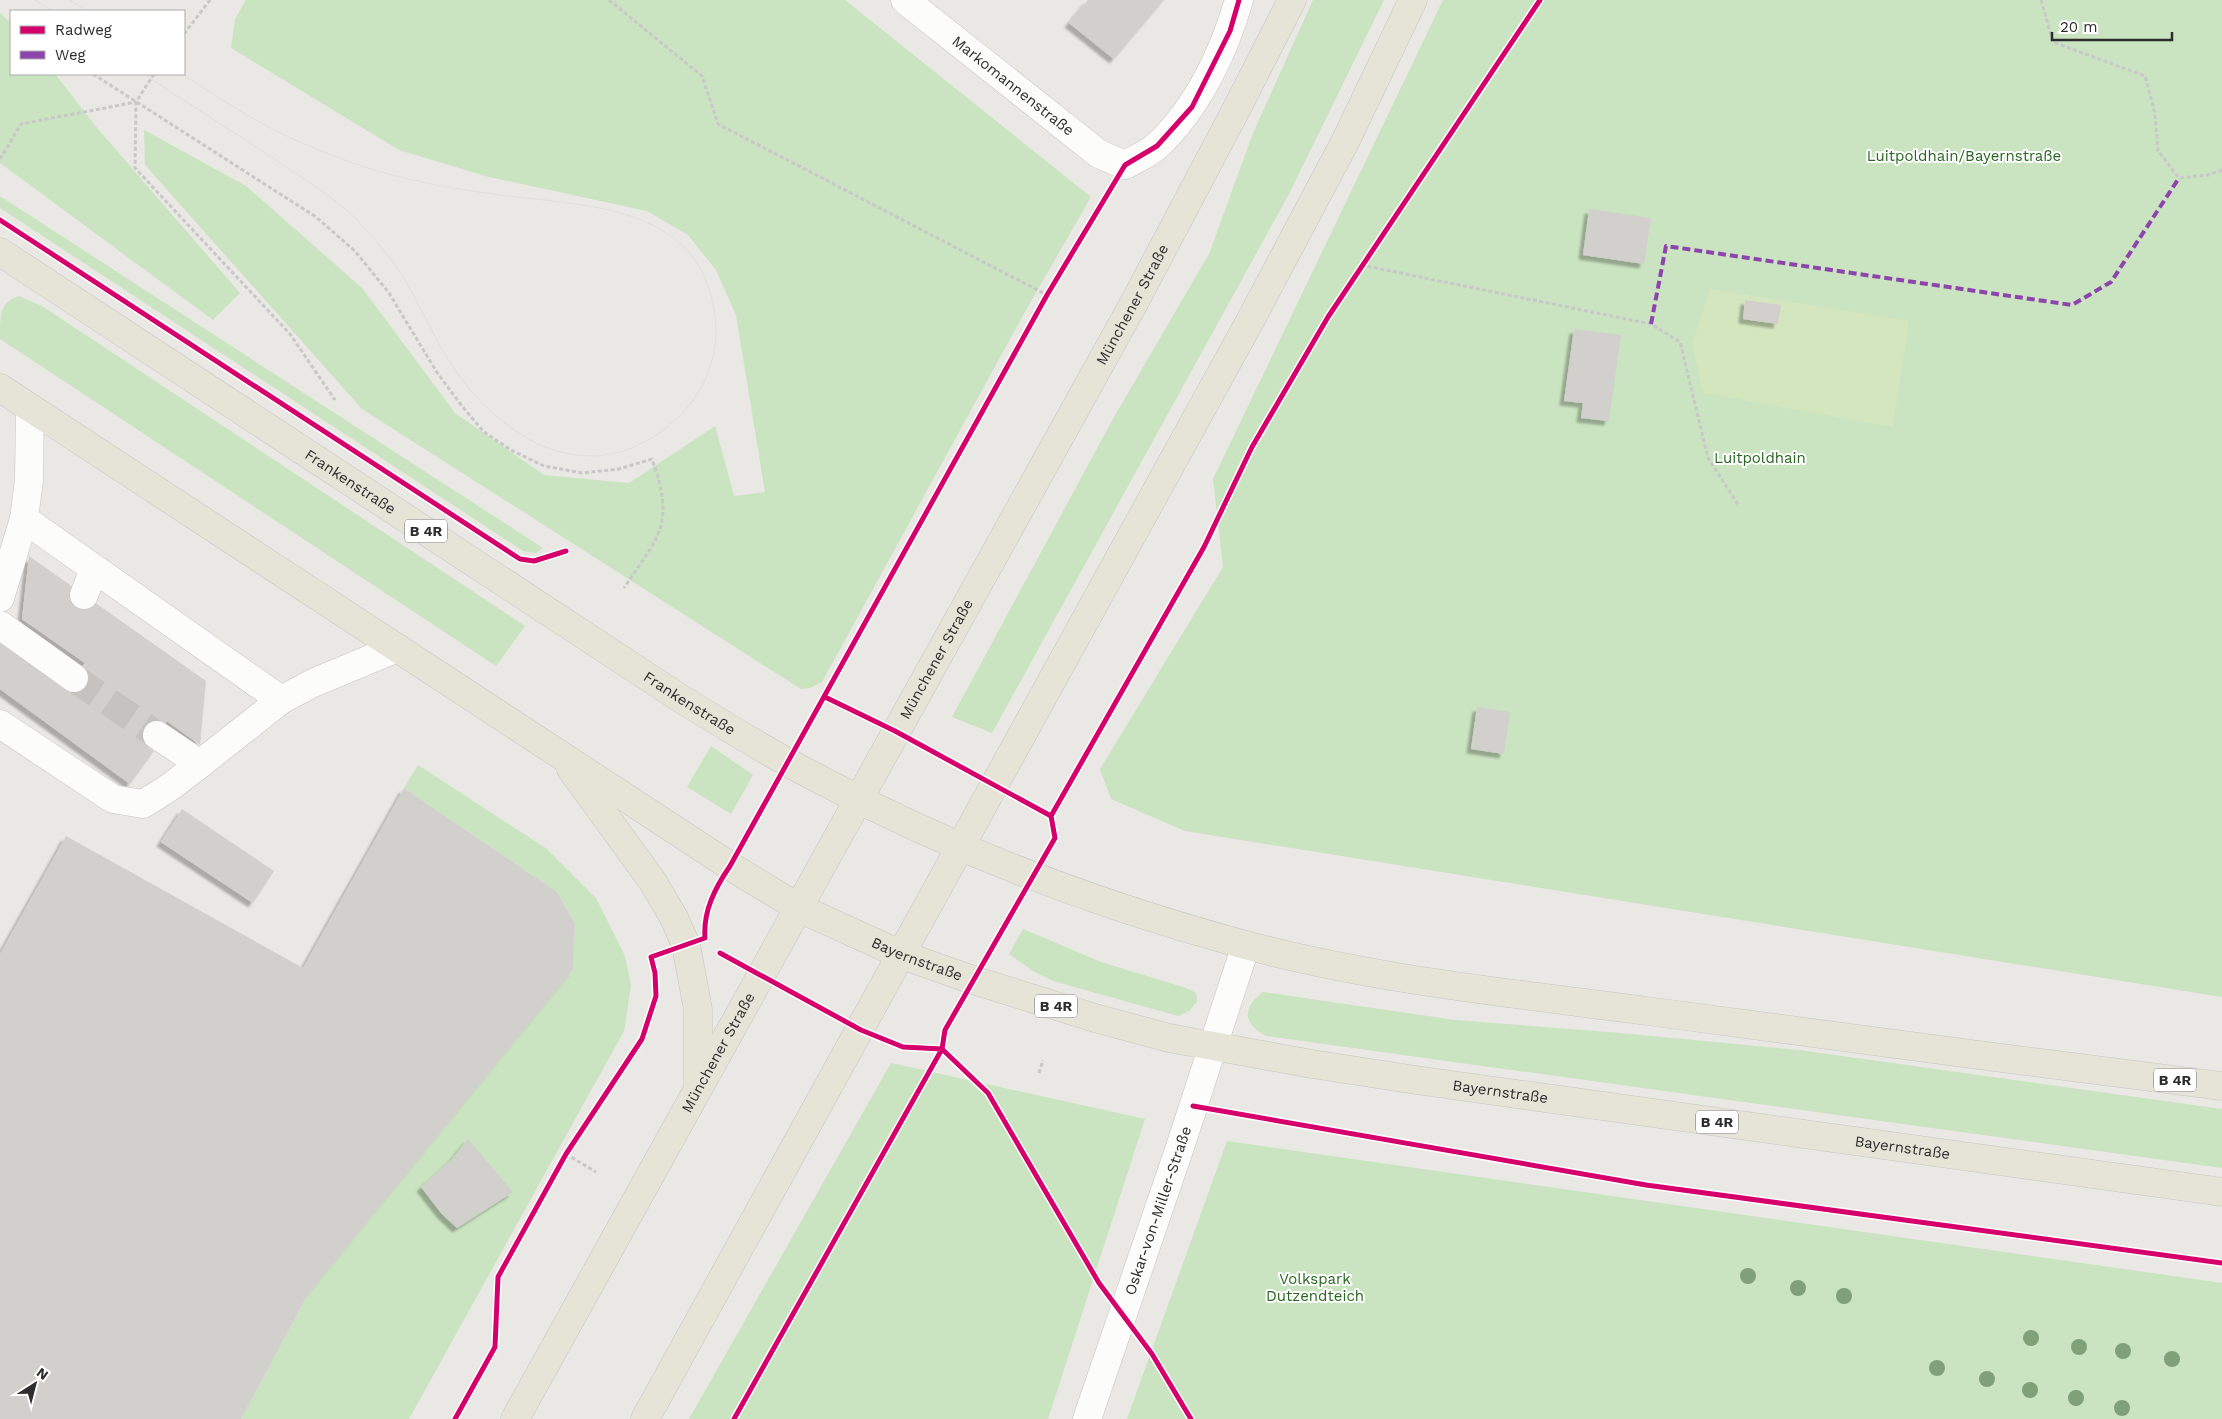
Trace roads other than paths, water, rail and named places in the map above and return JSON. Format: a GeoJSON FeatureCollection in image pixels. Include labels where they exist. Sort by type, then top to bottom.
{"type":"FeatureCollection","features":[{"type":"Feature","properties":{"kind":"main road","name":"Münchener Straße"},"geometry":{"type":"LineString","coordinates":[[515,1419],[1134,303],[1292,0]]}},
{"type":"Feature","properties":{"kind":"main road"},"geometry":{"type":"LineString","coordinates":[[645,1419],[1308,214],[1346,140],[1413,0]]}},
{"type":"Feature","properties":{"kind":"main road","name":"Frankenstraße"},"geometry":{"type":"LineString","coordinates":[[0,252],[683,700],[788,762],[858,798]]}},
{"type":"Feature","properties":{"kind":"main road","name":"B 4R"},"geometry":{"type":"LineString","coordinates":[[0,388],[694,843],[799,908]]}},
{"type":"Feature","properties":{"kind":"main road"},"geometry":{"type":"LineString","coordinates":[[561,755],[653,882],[674,918],[686,945],[698,1010],[698,1088]]}},
{"type":"Feature","properties":{"kind":"main road","name":"B 4R"},"geometry":{"type":"LineString","coordinates":[[858,798],[960,846],[1105,902],[1246,945],[1372,972],[1441,984],[2222,1086]]}},
{"type":"Feature","properties":{"kind":"main road","name":"Bayernstraße"},"geometry":{"type":"LineString","coordinates":[[799,908],[902,955],[973,980],[1095,1018],[1169,1038],[1213,1047],[1416,1080],[2222,1192]]}},
{"type":"Feature","properties":{"kind":"street","name":"Markomannenstraße"},"geometry":{"type":"LineString","coordinates":[[905,0],[1099,154],[1125,165],[1157,146],[1192,107],[1230,31],[1239,0]]}},
{"type":"Feature","properties":{"kind":"street"},"geometry":{"type":"LineString","coordinates":[[0,598],[24,520],[29,480],[30,408]]}},
{"type":"Feature","properties":{"kind":"street"},"geometry":{"type":"LineString","coordinates":[[24,520],[281,700]]}},
{"type":"Feature","properties":{"kind":"street"},"geometry":{"type":"LineString","coordinates":[[84,595],[94,568]]}},
{"type":"Feature","properties":{"kind":"street"},"geometry":{"type":"LineString","coordinates":[[0,625],[74,678]]}},
{"type":"Feature","properties":{"kind":"street"},"geometry":{"type":"LineString","coordinates":[[0,724],[113,799],[143,804],[170,788],[281,700],[313,683],[397,648]]}},
{"type":"Feature","properties":{"kind":"street"},"geometry":{"type":"LineString","coordinates":[[157,735],[200,764]]}},
{"type":"Feature","properties":{"kind":"street","name":"Oskar-von-Miller-Straße"},"geometry":{"type":"LineString","coordinates":[[1087,1419],[1246,945]]}},
{"type":"Feature","properties":{"kind":"tunnel"},"geometry":{"type":"LineString","coordinates":[[74,678],[157,735]]}},
{"type":"Feature","properties":{"kind":"tram line"},"geometry":{"type":"LineString","coordinates":[[35,0],[50,10]]}},
{"type":"Feature","properties":{"kind":"tram line"},"geometry":{"type":"LineString","coordinates":[[70,0],[85,10]]}},
{"type":"Feature","properties":{"kind":"tram line"},"geometry":{"type":"LineString","coordinates":[[146,75],[276,160],[334,200],[352,215],[367,230],[394,264],[448,359],[468,387],[500,420],[519,433],[539,444],[560,452],[582,456],[617,453],[630,449],[665,429],[685,410],[700,389],[714,354],[716,329],[713,304],[701,271],[683,246],[658,228],[630,216],[598,208],[456,188],[411,180],[364,167],[313,148],[280,133],[240,111],[184,75]]}},
{"type":"Feature","properties":{"kind":"park label","name":"Luitpoldhain/Bayernstraße"},"geometry":{"type":"Point","coordinates":[1964,156]}},
{"type":"Feature","properties":{"kind":"park label","name":"Luitpoldhain"},"geometry":{"type":"Point","coordinates":[1760,458]}},
{"type":"Feature","properties":{"kind":"park label","name":"Volkspark Dutzendteich"},"geometry":{"type":"Point","coordinates":[1315,1288]}}]}
